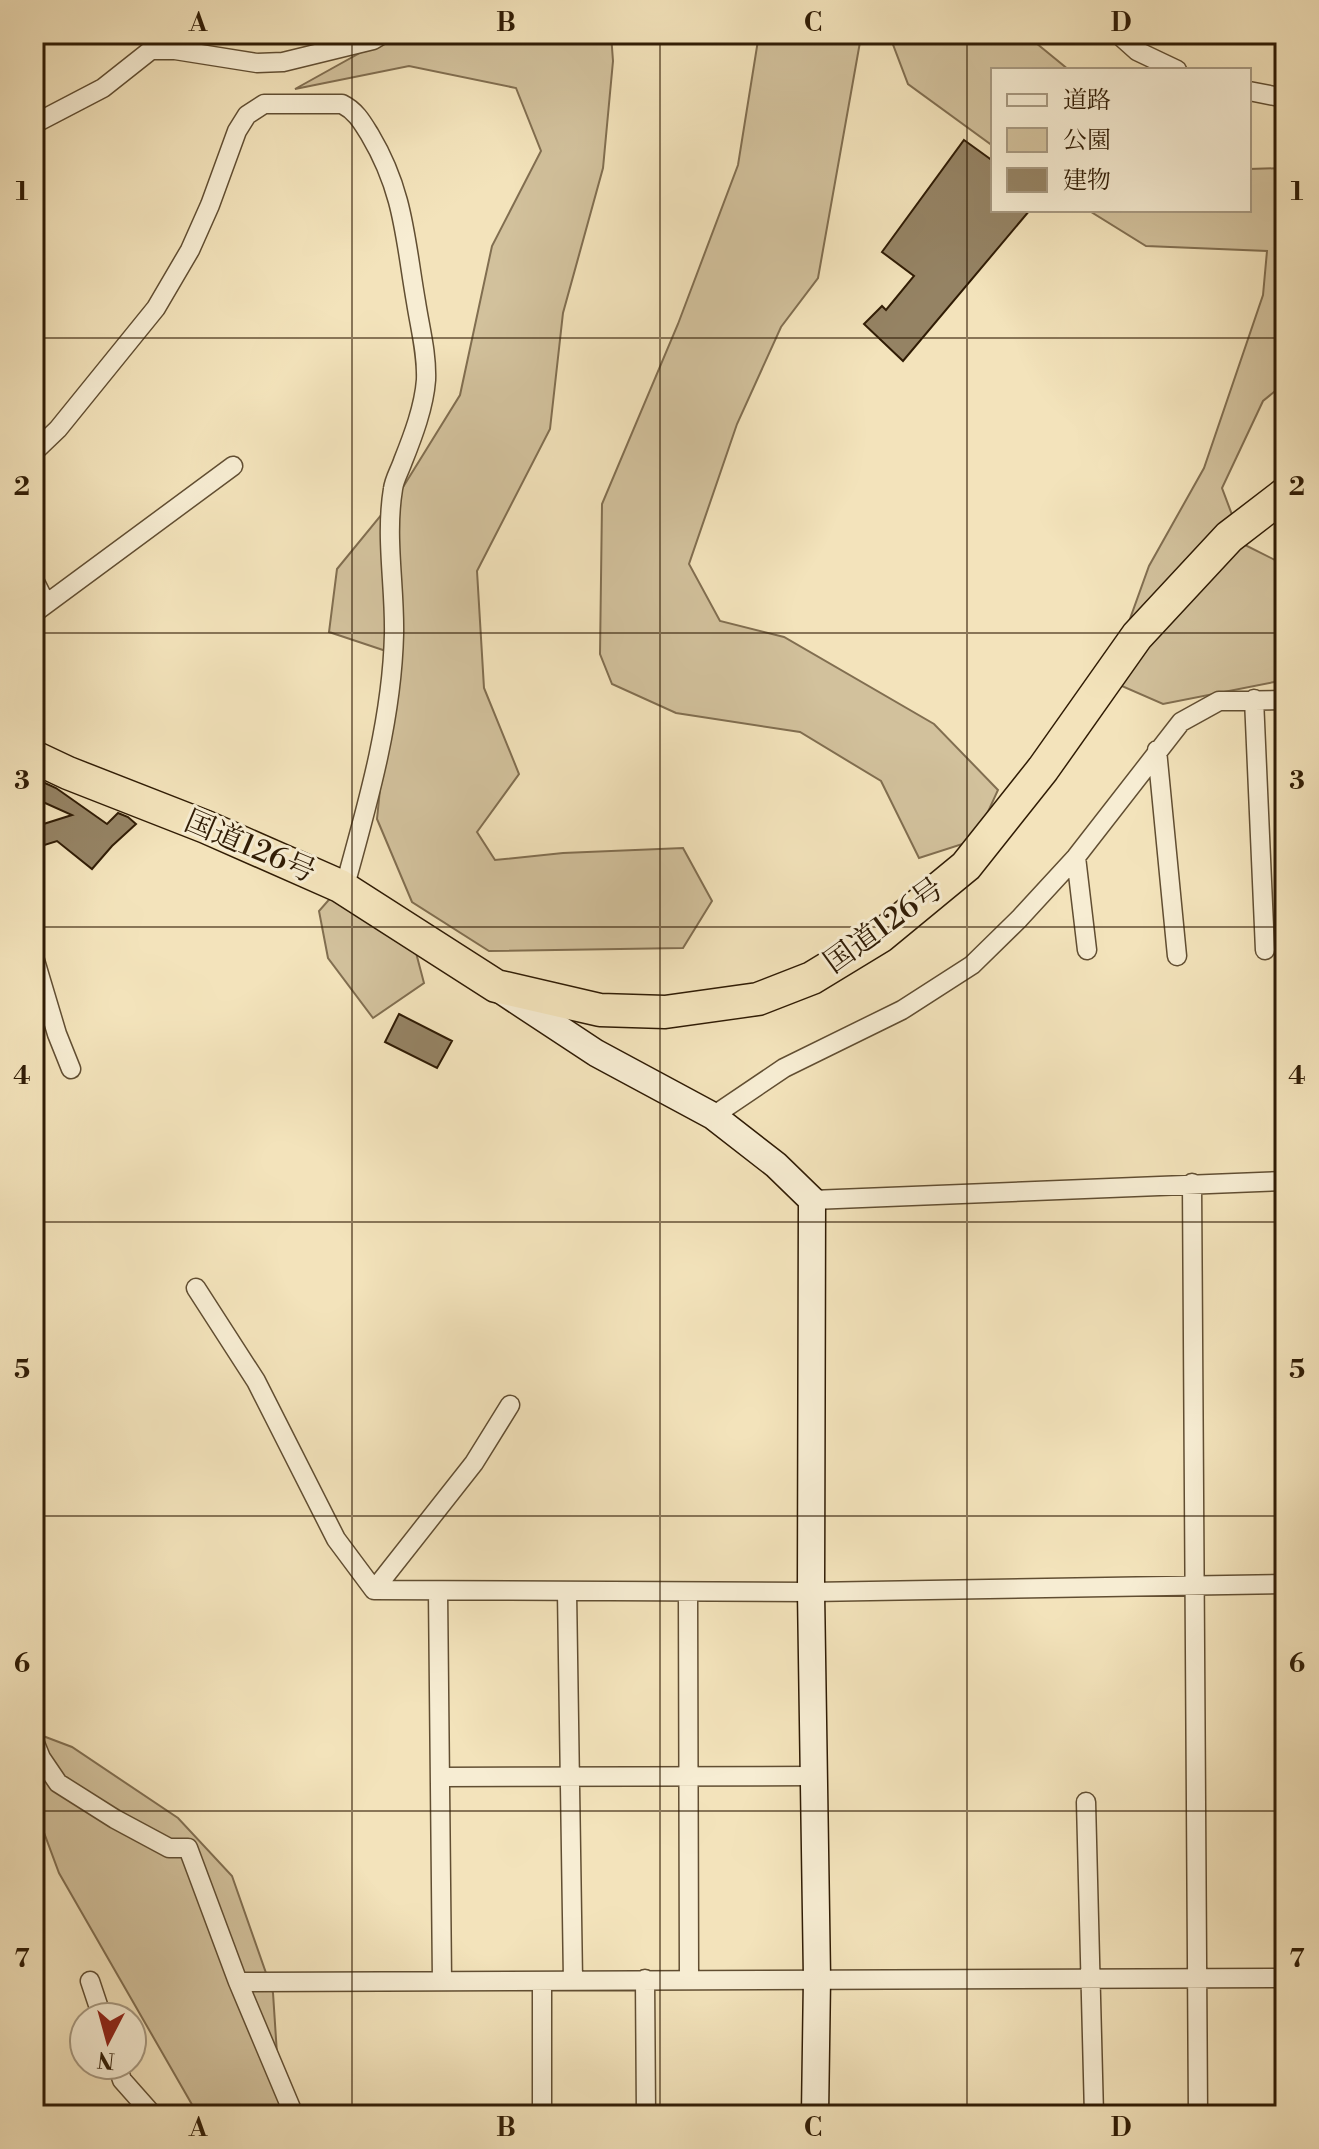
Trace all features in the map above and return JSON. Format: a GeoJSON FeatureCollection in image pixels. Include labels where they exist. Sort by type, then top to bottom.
{"type":"FeatureCollection","features":[{"type":"Feature","properties":{"kind":"highway","name":"国道126号"},"geometry":{"type":"LineString","coordinates":[[34,757],[206,827],[344,889],[496,986],[600,1010],[665,1012],[758,999],[812,978],[881,936],[966,866],[1043,769],[1137,636],[1229,537],[1285,494]]}},
{"type":"Feature","properties":{"kind":"street"},"geometry":{"type":"LineString","coordinates":[[34,124],[103,88],[151,50],[175,50],[257,63],[283,62],[361,43],[383,34]]}},
{"type":"Feature","properties":{"kind":"street"},"geometry":{"type":"LineString","coordinates":[[1118,34],[1137,51],[1173,68]]}},
{"type":"Feature","properties":{"kind":"street"},"geometry":{"type":"LineString","coordinates":[[1251,91],[1285,98]]}},
{"type":"Feature","properties":{"kind":"street"},"geometry":{"type":"LineString","coordinates":[[34,452],[58,429],[156,308],[190,250],[237,131],[247,115],[264,104],[342,104],[350,108],[386,161],[405,222],[424,338],[426,381],[419,418],[393,487],[391,563],[394,634],[391,675],[370,795],[344,889]]}},
{"type":"Feature","properties":{"kind":"street"},"geometry":{"type":"LineString","coordinates":[[34,580],[40,609],[233,466]]}},
{"type":"Feature","properties":{"kind":"street"},"geometry":{"type":"LineString","coordinates":[[1254,699],[1265,950]]}},
{"type":"Feature","properties":{"kind":"street"},"geometry":{"type":"LineString","coordinates":[[713,1116],[784,1068],[902,1010],[972,965],[1076,857],[1181,722],[1219,701],[1285,700]]}},
{"type":"Feature","properties":{"kind":"street"},"geometry":{"type":"LineString","coordinates":[[1157,750],[1177,956]]}},
{"type":"Feature","properties":{"kind":"street"},"geometry":{"type":"LineString","coordinates":[[1076,857],[1087,950]]}},
{"type":"Feature","properties":{"kind":"street"},"geometry":{"type":"LineString","coordinates":[[34,957],[71,1069]]}},
{"type":"Feature","properties":{"kind":"street"},"geometry":{"type":"LineString","coordinates":[[496,986],[596,1053],[713,1116],[776,1165],[812,1200],[811,1592],[817,1978],[815,2115]]}},
{"type":"Feature","properties":{"kind":"street"},"geometry":{"type":"LineString","coordinates":[[812,1200],[1285,1181]]}},
{"type":"Feature","properties":{"kind":"street"},"geometry":{"type":"LineString","coordinates":[[1192,1183],[1198,2115]]}},
{"type":"Feature","properties":{"kind":"street"},"geometry":{"type":"LineString","coordinates":[[196,1288],[256,1381],[336,1539],[374,1590]]}},
{"type":"Feature","properties":{"kind":"street"},"geometry":{"type":"LineString","coordinates":[[374,1590],[474,1463],[510,1405]]}},
{"type":"Feature","properties":{"kind":"street"},"geometry":{"type":"LineString","coordinates":[[374,1590],[811,1592],[1285,1584]]}},
{"type":"Feature","properties":{"kind":"street"},"geometry":{"type":"LineString","coordinates":[[438,1591],[442,1981]]}},
{"type":"Feature","properties":{"kind":"street"},"geometry":{"type":"LineString","coordinates":[[567,1592],[573,1980]]}},
{"type":"Feature","properties":{"kind":"street"},"geometry":{"type":"LineString","coordinates":[[688,1592],[689,1979]]}},
{"type":"Feature","properties":{"kind":"street"},"geometry":{"type":"LineString","coordinates":[[34,1741],[58,1783],[169,1848],[188,1848],[238,1982],[294,2115]]}},
{"type":"Feature","properties":{"kind":"street"},"geometry":{"type":"LineString","coordinates":[[441,1777],[814,1776]]}},
{"type":"Feature","properties":{"kind":"street"},"geometry":{"type":"LineString","coordinates":[[1086,1802],[1094,2115]]}},
{"type":"Feature","properties":{"kind":"street"},"geometry":{"type":"LineString","coordinates":[[238,1982],[1285,1978]]}},
{"type":"Feature","properties":{"kind":"street"},"geometry":{"type":"LineString","coordinates":[[645,1979],[646,2115]]}},
{"type":"Feature","properties":{"kind":"street"},"geometry":{"type":"LineString","coordinates":[[90,1981],[97,2001]]}},
{"type":"Feature","properties":{"kind":"street"},"geometry":{"type":"LineString","coordinates":[[542,1981],[542,2115]]}},
{"type":"Feature","properties":{"kind":"street"},"geometry":{"type":"LineString","coordinates":[[123,2081],[153,2115]]}},
{"type":"Feature","properties":{"kind":"green space"},"geometry":{"type":"Polygon","coordinates":[[[394,34],[611,34],[613,61],[603,168],[563,313],[550,429],[477,571],[484,688],[519,774],[477,832],[495,860],[563,853],[683,848],[712,901],[683,948],[489,951],[412,902],[377,819],[389,700],[389,652],[329,632],[337,569],[400,492],[460,395],[492,246],[541,151],[516,88],[409,66],[295,89],[394,34]]]}},
{"type":"Feature","properties":{"kind":"green space"},"geometry":{"type":"Polygon","coordinates":[[[759,34],[869,34],[860,42],[818,278],[781,327],[737,424],[689,564],[720,621],[784,637],[934,724],[998,790],[975,840],[919,858],[881,781],[800,732],[676,713],[612,684],[600,654],[602,504],[678,324],[738,165],[759,34]]]}},
{"type":"Feature","properties":{"kind":"green space"},"geometry":{"type":"Polygon","coordinates":[[[889,34],[1025,34],[1067,68],[991,68],[991,145],[908,84],[889,34]]]}},
{"type":"Feature","properties":{"kind":"green space"},"geometry":{"type":"Polygon","coordinates":[[[1285,168],[1285,383],[1263,401],[1222,488],[1243,544],[1285,565],[1285,667],[1274,682],[1163,704],[1108,680],[1149,566],[1204,468],[1263,295],[1267,251],[1146,246],[1091,212],[1251,212],[1251,169],[1285,168]]]}},
{"type":"Feature","properties":{"kind":"green space"},"geometry":{"type":"Polygon","coordinates":[[[333,895],[415,949],[424,983],[373,1018],[328,958],[319,911],[333,895]]]}},
{"type":"Feature","properties":{"kind":"green space"},"geometry":{"type":"Polygon","coordinates":[[[43,1736],[72,1747],[178,1818],[232,1876],[273,1993],[281,2115],[198,2115],[148,2028],[148,2001],[133,2001],[59,1873],[36,1811],[43,1736]]]}},
{"type":"Feature","properties":{"kind":"building"},"geometry":{"type":"Polygon","coordinates":[[[964,140],[991,160],[991,212],[1028,212],[903,361],[864,324],[882,306],[886,310],[914,276],[882,252],[964,140]]]}},
{"type":"Feature","properties":{"kind":"building"},"geometry":{"type":"Polygon","coordinates":[[[34,778],[56,788],[107,824],[118,813],[136,824],[92,869],[57,841],[38,847],[34,827],[72,815],[34,798],[34,778]]]}},
{"type":"Feature","properties":{"kind":"building"},"geometry":{"type":"Polygon","coordinates":[[[399,1014],[452,1041],[437,1068],[385,1042],[399,1014]]]}}]}
